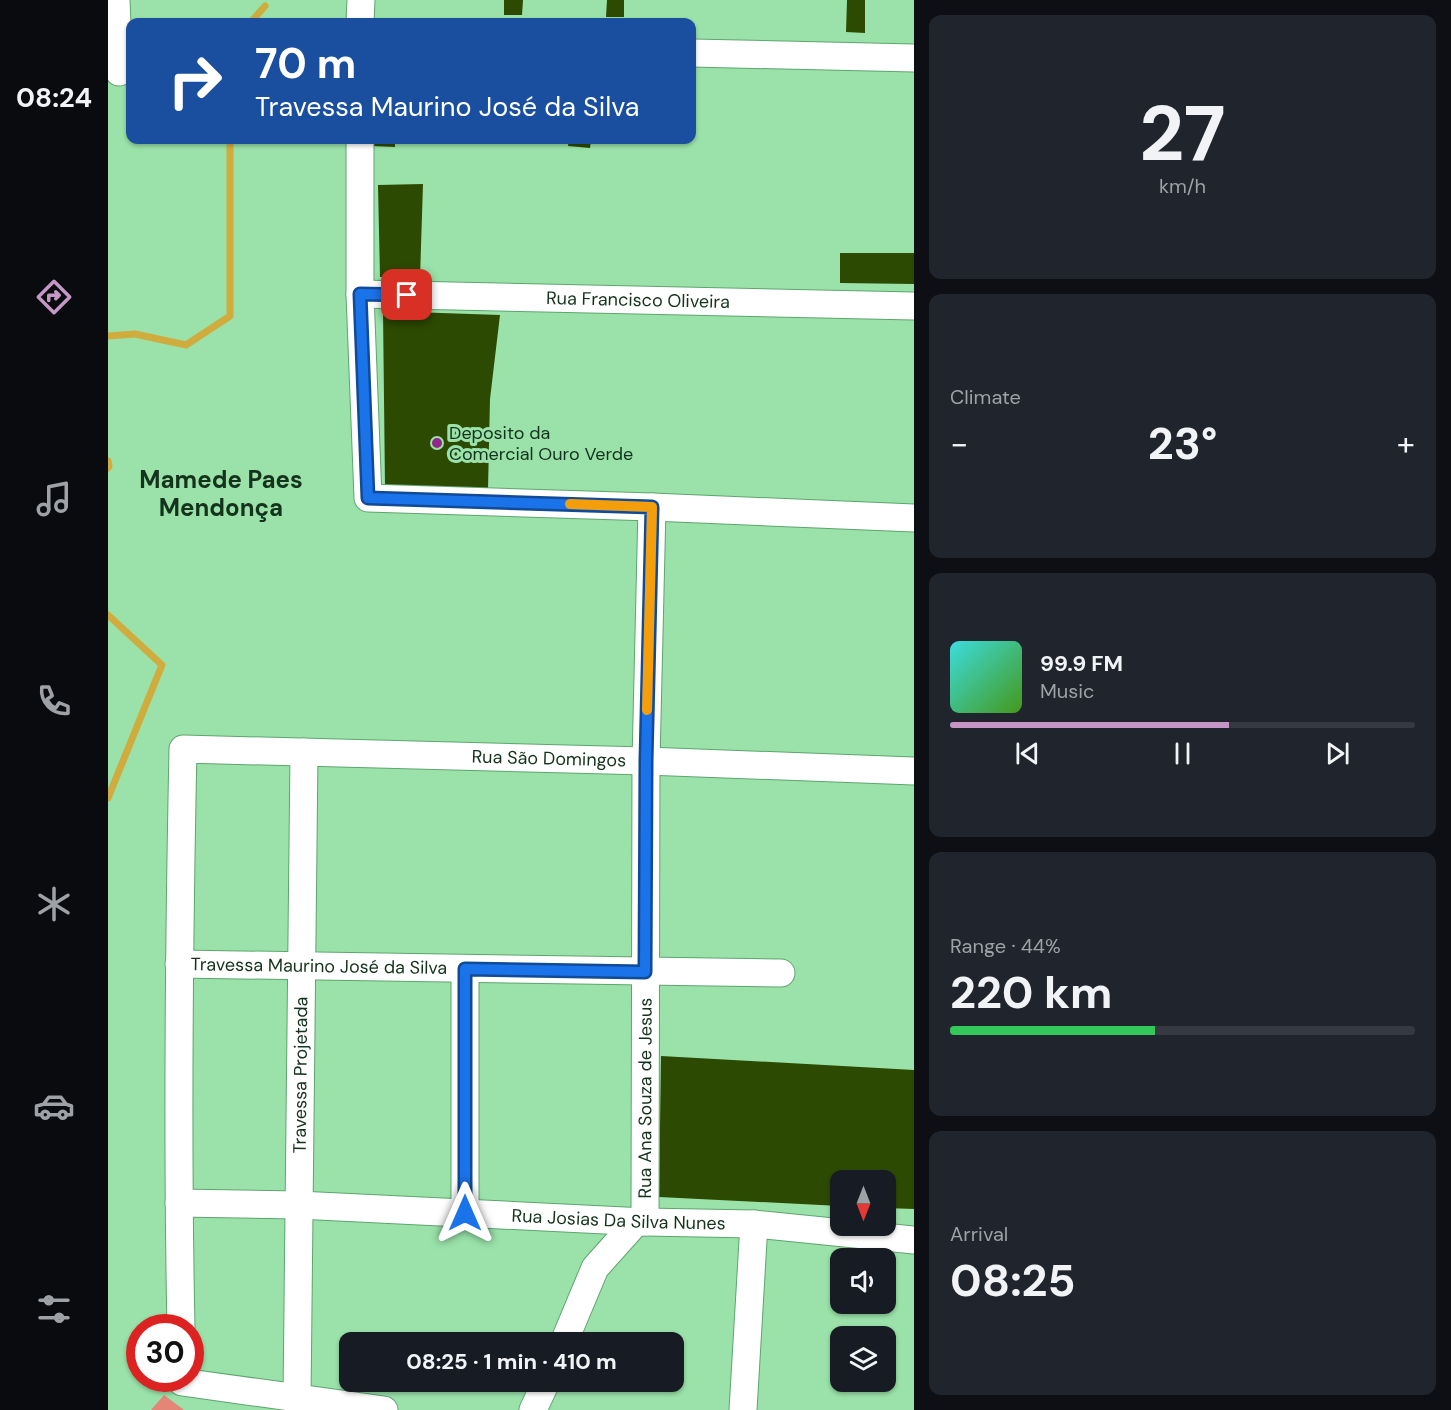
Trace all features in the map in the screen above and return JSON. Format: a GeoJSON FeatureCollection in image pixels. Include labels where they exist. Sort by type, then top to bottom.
{"type":"FeatureCollection","features":[{"type":"Feature","properties":{"kind":"street"},"geometry":{"type":"LineString","coordinates":[[116,0],[119,72]]}},
{"type":"Feature","properties":{"kind":"street"},"geometry":{"type":"LineString","coordinates":[[360,18],[361,0]]}},
{"type":"Feature","properties":{"kind":"street"},"geometry":{"type":"LineString","coordinates":[[696,53],[914,58]]}},
{"type":"Feature","properties":{"kind":"street"},"geometry":{"type":"LineString","coordinates":[[360,144],[360,294],[368,498],[914,518]]}},
{"type":"Feature","properties":{"kind":"street","name":"Rua Francisco Oliveira"},"geometry":{"type":"LineString","coordinates":[[360,294],[914,306]]}},
{"type":"Feature","properties":{"kind":"street","name":"Rua Ana Souza de Jesus"},"geometry":{"type":"LineString","coordinates":[[641,1222],[646,761],[652,507]]}},
{"type":"Feature","properties":{"kind":"street","name":"Rua São Domingos"},"geometry":{"type":"LineString","coordinates":[[178,964],[183,749],[646,761],[914,771]]}},
{"type":"Feature","properties":{"kind":"street","name":"Travessa Projetada"},"geometry":{"type":"LineString","coordinates":[[297,1399],[304,752]]}},
{"type":"Feature","properties":{"kind":"street"},"geometry":{"type":"LineString","coordinates":[[178,964],[178,1203],[181,1314]]}},
{"type":"Feature","properties":{"kind":"street","name":"Travessa Maurino José da Silva"},"geometry":{"type":"LineString","coordinates":[[178,964],[781,973]]}},
{"type":"Feature","properties":{"kind":"street"},"geometry":{"type":"LineString","coordinates":[[465,969],[465,1213]]}},
{"type":"Feature","properties":{"kind":"street","name":"Rua Josias Da Silva Nunes"},"geometry":{"type":"LineString","coordinates":[[178,1203],[298,1205],[641,1222],[754,1224],[914,1240]]}},
{"type":"Feature","properties":{"kind":"street"},"geometry":{"type":"LineString","coordinates":[[568,1332],[595,1268],[641,1222]]}},
{"type":"Feature","properties":{"kind":"street"},"geometry":{"type":"LineString","coordinates":[[742,1410],[754,1224]]}},
{"type":"Feature","properties":{"kind":"street"},"geometry":{"type":"LineString","coordinates":[[204,1384],[384,1410]]}},
{"type":"Feature","properties":{"kind":"street"},"geometry":{"type":"LineString","coordinates":[[533,1410],[541,1392]]}},
{"type":"Feature","properties":{"kind":"shaded area"},"geometry":{"type":"Polygon","coordinates":[[[164,1395],[184,1410],[151,1410],[164,1395]]]}},
{"type":"Feature","properties":{"kind":"building"},"geometry":{"type":"Polygon","coordinates":[[[504,0],[523,0],[522,15],[504,15],[504,0]]]}},
{"type":"Feature","properties":{"kind":"building"},"geometry":{"type":"Polygon","coordinates":[[[607,0],[624,0],[624,17],[606,17],[607,0]]]}},
{"type":"Feature","properties":{"kind":"building"},"geometry":{"type":"Polygon","coordinates":[[[847,0],[865,0],[865,33],[846,32],[847,0]]]}},
{"type":"Feature","properties":{"kind":"building"},"geometry":{"type":"Polygon","coordinates":[[[372,144],[395,144],[395,147],[372,146],[372,144]]]}},
{"type":"Feature","properties":{"kind":"building"},"geometry":{"type":"Polygon","coordinates":[[[568,144],[590,144],[590,148],[568,146],[568,144]]]}},
{"type":"Feature","properties":{"kind":"building"},"geometry":{"type":"Polygon","coordinates":[[[423,184],[420,278],[380,277],[378,185],[423,184]]]}},
{"type":"Feature","properties":{"kind":"building"},"geometry":{"type":"Polygon","coordinates":[[[840,253],[914,253],[914,284],[840,283],[840,253]]]}},
{"type":"Feature","properties":{"kind":"building","name":"Deposito da Comercial Ouro Verde"},"geometry":{"type":"Polygon","coordinates":[[[383,311],[500,315],[490,399],[488,489],[385,487],[383,311]]]}},
{"type":"Feature","properties":{"kind":"building"},"geometry":{"type":"Polygon","coordinates":[[[661,1056],[914,1070],[914,1209],[896,1208],[896,1170],[830,1170],[830,1206],[659,1197],[661,1056]]]}},
{"type":"Feature","properties":{"kind":"waterway"},"geometry":{"type":"LineString","coordinates":[[254,18],[265,6]]}},
{"type":"Feature","properties":{"kind":"waterway"},"geometry":{"type":"LineString","coordinates":[[108,336],[135,334],[186,345],[230,316],[230,144]]}},
{"type":"Feature","properties":{"kind":"waterway"},"geometry":{"type":"LineString","coordinates":[[108,461],[108,468]]}},
{"type":"Feature","properties":{"kind":"waterway"},"geometry":{"type":"LineString","coordinates":[[108,615],[162,665],[108,798]]}},
{"type":"Feature","properties":{"kind":"slow traffic"},"geometry":{"type":"LineString","coordinates":[[570,504],[652,507],[647,710]]}},
{"type":"Feature","properties":{"kind":"place","name":"Deposito da Comercial Ouro Verde"},"geometry":{"type":"Point","coordinates":[437,443]}},
{"type":"Feature","properties":{"kind":"district","name":"Mamede Paes Mendonça"},"geometry":{"type":"Point","coordinates":[221,494]}},
{"type":"Feature","properties":{"kind":"route"},"geometry":{"type":"LineString","coordinates":[[407,295],[360,294],[368,498],[652,507],[646,761],[645,972],[465,969],[465,1213]]}}]}
